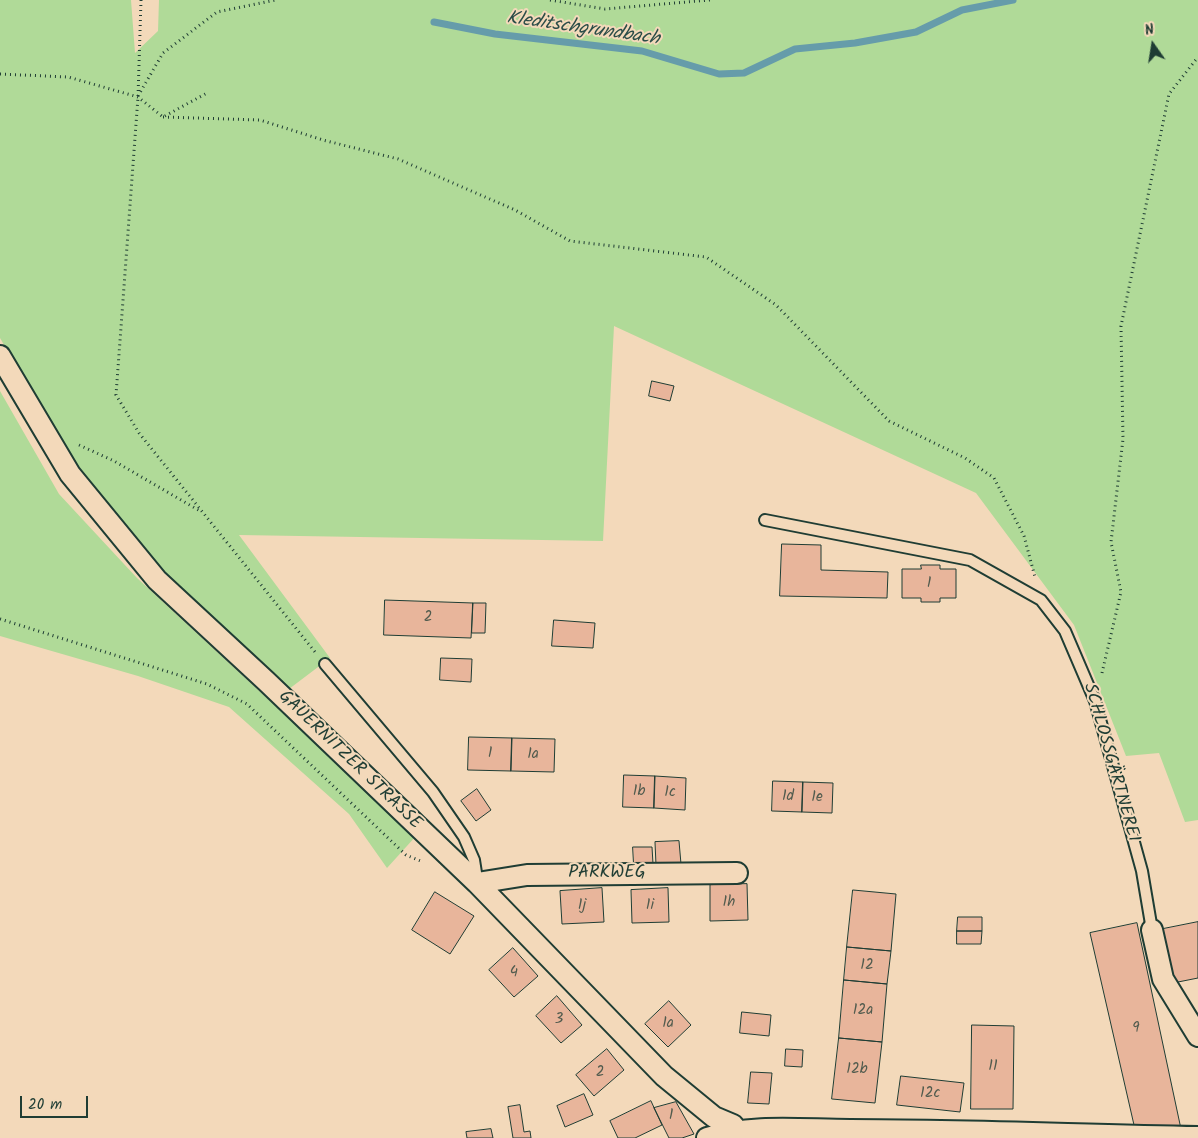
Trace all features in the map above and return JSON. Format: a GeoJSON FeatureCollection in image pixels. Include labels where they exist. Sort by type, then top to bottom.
{"type":"FeatureCollection","features":[{"type":"Feature","properties":{"kind":"street","name":"GAUERNITZER STRASSE"},"geometry":{"type":"LineString","coordinates":[[0,356],[70,474],[157,580],[266,681],[477,883],[664,1076],[714,1117],[733,1125],[739,1134]]}},
{"type":"Feature","properties":{"kind":"street","name":"PARKWEG"},"geometry":{"type":"LineString","coordinates":[[477,883],[527,874],[737,873]]}},
{"type":"Feature","properties":{"kind":"street","name":"SCHLOSSGÄRTNEREI"},"geometry":{"type":"LineString","coordinates":[[1152,930],[1163,980],[1198,1034]]}},
{"type":"Feature","properties":{"kind":"street"},"geometry":{"type":"LineString","coordinates":[[707,1138],[739,1134],[884,1130],[1198,1137]]}},
{"type":"Feature","properties":{"kind":"lane","name":"SCHLOSSGÄRTNEREI"},"geometry":{"type":"LineString","coordinates":[[765,520],[970,560],[1040,600],[1065,630],[1095,701],[1142,871],[1152,930]]}},
{"type":"Feature","properties":{"kind":"lane"},"geometry":{"type":"LineString","coordinates":[[325,664],[438,799],[464,837],[474,860],[477,883]]}},
{"type":"Feature","properties":{"kind":"path"},"geometry":{"type":"LineString","coordinates":[[141,0],[138,97],[116,395],[139,434],[325,664]]}},
{"type":"Feature","properties":{"kind":"path"},"geometry":{"type":"LineString","coordinates":[[138,97],[163,53],[218,12],[276,0]]}},
{"type":"Feature","properties":{"kind":"path"},"geometry":{"type":"LineString","coordinates":[[550,0],[605,9],[710,0]]}},
{"type":"Feature","properties":{"kind":"path"},"geometry":{"type":"LineString","coordinates":[[1095,701],[1121,592],[1111,542],[1123,439],[1121,326],[1169,94],[1198,57]]}},
{"type":"Feature","properties":{"kind":"path"},"geometry":{"type":"LineString","coordinates":[[0,74],[68,77],[138,97],[163,116],[260,120],[323,140],[398,159],[515,210],[570,241],[706,257],[776,305],[889,421],[965,458],[994,478],[1024,536],[1040,600]]}},
{"type":"Feature","properties":{"kind":"path"},"geometry":{"type":"LineString","coordinates":[[163,116],[207,93]]}},
{"type":"Feature","properties":{"kind":"path"},"geometry":{"type":"LineString","coordinates":[[44,429],[114,461],[203,513]]}},
{"type":"Feature","properties":{"kind":"path"},"geometry":{"type":"LineString","coordinates":[[0,619],[207,684],[247,704],[406,856],[424,862]]}},
{"type":"Feature","properties":{"kind":"green space"},"geometry":{"type":"Polygon","coordinates":[[[0,0],[131,0],[135,53],[158,31],[159,0],[1198,0],[1198,820],[1185,822],[1159,753],[1126,756],[1074,625],[976,493],[614,326],[603,541],[239,535],[330,658],[289,689],[161,568],[71,460],[0,338],[0,0]]]}},
{"type":"Feature","properties":{"kind":"green space"},"geometry":{"type":"Polygon","coordinates":[[[0,391],[59,494],[137,578],[416,836],[387,868],[349,814],[229,707],[138,676],[0,636],[0,391]]]}},
{"type":"Feature","properties":{"kind":"building"},"geometry":{"type":"Polygon","coordinates":[[[652,381],[674,386],[670,401],[649,396],[652,381]]]}},
{"type":"Feature","properties":{"kind":"building"},"geometry":{"type":"Polygon","coordinates":[[[782,544],[821,545],[821,570],[888,572],[887,598],[780,596],[782,544]]]}},
{"type":"Feature","properties":{"kind":"building"},"geometry":{"type":"Polygon","coordinates":[[[921,565],[940,565],[940,569],[956,569],[956,598],[940,598],[940,602],[921,602],[921,598],[902,598],[902,569],[921,569],[921,565]]]}},
{"type":"Feature","properties":{"kind":"building"},"geometry":{"type":"Polygon","coordinates":[[[385,600],[473,603],[471,638],[384,635],[385,600]]]}},
{"type":"Feature","properties":{"kind":"building"},"geometry":{"type":"Polygon","coordinates":[[[473,603],[486,603],[485,633],[472,633],[473,603]]]}},
{"type":"Feature","properties":{"kind":"building"},"geometry":{"type":"Polygon","coordinates":[[[554,620],[595,623],[593,648],[552,646],[554,620]]]}},
{"type":"Feature","properties":{"kind":"building"},"geometry":{"type":"Polygon","coordinates":[[[441,658],[472,659],[471,682],[440,680],[441,658]]]}},
{"type":"Feature","properties":{"kind":"building"},"geometry":{"type":"Polygon","coordinates":[[[469,737],[512,738],[511,771],[468,770],[469,737]]]}},
{"type":"Feature","properties":{"kind":"building"},"geometry":{"type":"Polygon","coordinates":[[[512,738],[555,739],[554,772],[511,771],[512,738]]]}},
{"type":"Feature","properties":{"kind":"building"},"geometry":{"type":"Polygon","coordinates":[[[624,775],[655,776],[654,808],[623,807],[624,775]]]}},
{"type":"Feature","properties":{"kind":"building"},"geometry":{"type":"Polygon","coordinates":[[[655,776],[686,778],[685,810],[654,808],[655,776]]]}},
{"type":"Feature","properties":{"kind":"building"},"geometry":{"type":"Polygon","coordinates":[[[773,781],[803,782],[802,812],[772,811],[773,781]]]}},
{"type":"Feature","properties":{"kind":"building"},"geometry":{"type":"Polygon","coordinates":[[[803,782],[833,783],[832,813],[802,812],[803,782]]]}},
{"type":"Feature","properties":{"kind":"building"},"geometry":{"type":"Polygon","coordinates":[[[477,789],[491,810],[476,821],[461,801],[477,789]]]}},
{"type":"Feature","properties":{"kind":"building"},"geometry":{"type":"Polygon","coordinates":[[[679,841],[681,864],[656,865],[655,842],[679,841]]]}},
{"type":"Feature","properties":{"kind":"building"},"geometry":{"type":"Polygon","coordinates":[[[633,847],[652,847],[653,864],[634,865],[633,847]]]}},
{"type":"Feature","properties":{"kind":"building"},"geometry":{"type":"Polygon","coordinates":[[[747,884],[748,920],[710,921],[710,885],[747,884]]]}},
{"type":"Feature","properties":{"kind":"building"},"geometry":{"type":"Polygon","coordinates":[[[602,888],[604,922],[562,924],[560,891],[602,888]]]}},
{"type":"Feature","properties":{"kind":"building"},"geometry":{"type":"Polygon","coordinates":[[[668,888],[669,922],[632,923],[631,890],[668,888]]]}},
{"type":"Feature","properties":{"kind":"building"},"geometry":{"type":"Polygon","coordinates":[[[853,890],[896,894],[891,951],[847,947],[853,890]]]}},
{"type":"Feature","properties":{"kind":"building"},"geometry":{"type":"Polygon","coordinates":[[[435,892],[474,916],[450,954],[412,930],[435,892]]]}},
{"type":"Feature","properties":{"kind":"building"},"geometry":{"type":"Polygon","coordinates":[[[958,917],[982,917],[982,931],[957,931],[958,917]]]}},
{"type":"Feature","properties":{"kind":"building"},"geometry":{"type":"Polygon","coordinates":[[[1198,922],[1198,978],[1173,983],[1163,929],[1198,922]]]}},
{"type":"Feature","properties":{"kind":"building"},"geometry":{"type":"Polygon","coordinates":[[[1137,923],[1181,1129],[1134,1125],[1090,933],[1137,923]]]}},
{"type":"Feature","properties":{"kind":"building"},"geometry":{"type":"Polygon","coordinates":[[[957,931],[982,931],[981,944],[957,944],[957,931]]]}},
{"type":"Feature","properties":{"kind":"building"},"geometry":{"type":"Polygon","coordinates":[[[847,947],[891,951],[887,984],[844,980],[847,947]]]}},
{"type":"Feature","properties":{"kind":"building"},"geometry":{"type":"Polygon","coordinates":[[[513,948],[538,976],[514,997],[489,970],[513,948]]]}},
{"type":"Feature","properties":{"kind":"building"},"geometry":{"type":"Polygon","coordinates":[[[844,980],[887,984],[882,1042],[839,1038],[844,980]]]}},
{"type":"Feature","properties":{"kind":"building"},"geometry":{"type":"Polygon","coordinates":[[[557,996],[582,1025],[561,1043],[536,1016],[557,996]]]}},
{"type":"Feature","properties":{"kind":"building"},"geometry":{"type":"Polygon","coordinates":[[[669,1001],[691,1025],[668,1047],[645,1024],[669,1001]]]}},
{"type":"Feature","properties":{"kind":"building"},"geometry":{"type":"Polygon","coordinates":[[[742,1012],[771,1015],[769,1036],[740,1033],[742,1012]]]}},
{"type":"Feature","properties":{"kind":"building"},"geometry":{"type":"Polygon","coordinates":[[[972,1025],[1014,1026],[1013,1109],[971,1109],[972,1025]]]}},
{"type":"Feature","properties":{"kind":"building"},"geometry":{"type":"Polygon","coordinates":[[[839,1038],[882,1042],[875,1103],[832,1099],[839,1038]]]}},
{"type":"Feature","properties":{"kind":"building"},"geometry":{"type":"Polygon","coordinates":[[[607,1049],[624,1070],[594,1096],[576,1075],[607,1049]]]}},
{"type":"Feature","properties":{"kind":"building"},"geometry":{"type":"Polygon","coordinates":[[[786,1049],[803,1050],[802,1067],[785,1066],[786,1049]]]}},
{"type":"Feature","properties":{"kind":"building"},"geometry":{"type":"Polygon","coordinates":[[[751,1072],[772,1073],[769,1104],[748,1103],[751,1072]]]}},
{"type":"Feature","properties":{"kind":"building"},"geometry":{"type":"Polygon","coordinates":[[[901,1076],[964,1083],[960,1112],[897,1105],[901,1076]]]}},
{"type":"Feature","properties":{"kind":"building"},"geometry":{"type":"Polygon","coordinates":[[[584,1094],[593,1115],[565,1127],[557,1106],[584,1094]]]}},
{"type":"Feature","properties":{"kind":"building"},"geometry":{"type":"Polygon","coordinates":[[[651,1101],[662,1125],[635,1138],[618,1138],[610,1121],[651,1101]]]}},
{"type":"Feature","properties":{"kind":"building"},"geometry":{"type":"Polygon","coordinates":[[[676,1102],[694,1134],[682,1138],[669,1138],[654,1108],[676,1102]]]}},
{"type":"Feature","properties":{"kind":"building"},"geometry":{"type":"Polygon","coordinates":[[[520,1105],[524,1132],[530,1131],[531,1138],[513,1138],[508,1107],[520,1105]]]}},
{"type":"Feature","properties":{"kind":"building"},"geometry":{"type":"Polygon","coordinates":[[[491,1129],[493,1138],[467,1138],[466,1132],[491,1129]]]}},
{"type":"Feature","properties":{"kind":"waterway","name":"Kleditschgrundbach"},"geometry":{"type":"LineString","coordinates":[[434,22],[495,34],[642,51],[719,74],[744,73],[795,49],[855,43],[916,32],[962,10],[1013,0]]}}]}
